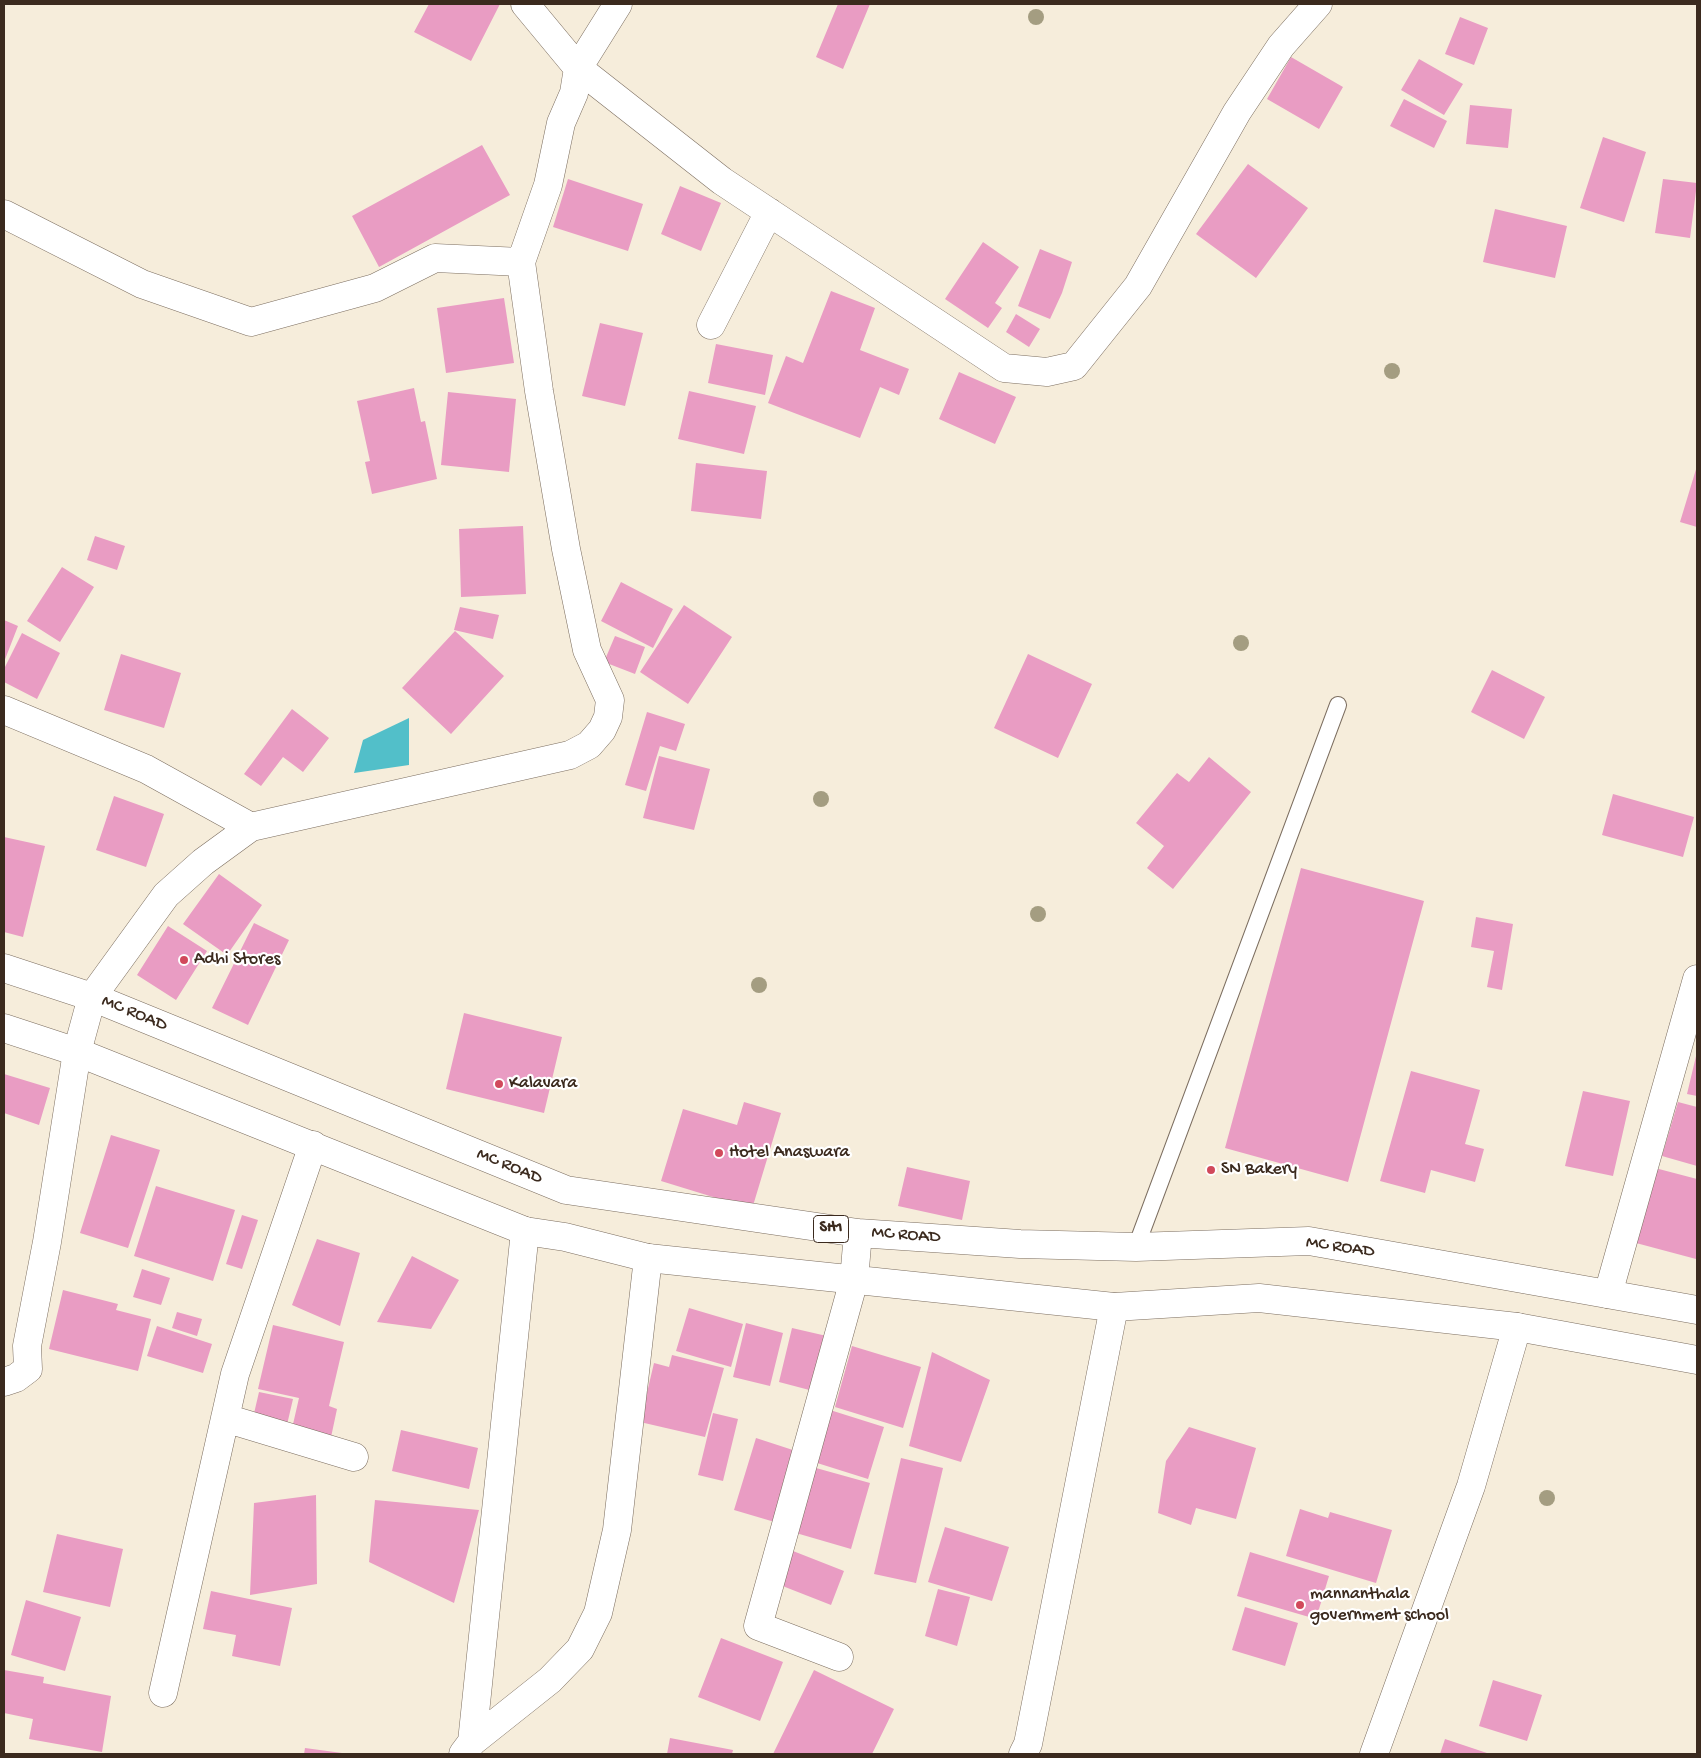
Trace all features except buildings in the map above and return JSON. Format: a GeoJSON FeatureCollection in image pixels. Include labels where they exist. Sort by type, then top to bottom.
{"type":"FeatureCollection","features":[{"type":"Feature","properties":{"kind":"street"},"geometry":{"type":"LineString","coordinates":[[525,4],[578,68],[722,181],[1004,368],[1047,372],[1074,366],[1138,286],[1237,112],[1281,46],[1318,4]]}},
{"type":"Feature","properties":{"kind":"street"},"geometry":{"type":"LineString","coordinates":[[4,1382],[16,1378],[28,1369],[27,1346],[47,1242],[77,1052],[92,997],[166,894],[203,862],[251,827],[570,755],[589,745],[605,724],[610,700],[587,650],[566,550],[539,392],[521,262],[548,184],[561,123],[574,93],[578,68],[618,4]]}},
{"type":"Feature","properties":{"kind":"street"},"geometry":{"type":"LineString","coordinates":[[711,325],[769,212]]}},
{"type":"Feature","properties":{"kind":"street"},"geometry":{"type":"LineString","coordinates":[[4,214],[142,284],[251,322],[375,288],[435,258],[521,262]]}},
{"type":"Feature","properties":{"kind":"street"},"geometry":{"type":"LineString","coordinates":[[4,710],[146,770],[251,827]]}},
{"type":"Feature","properties":{"kind":"street","name":"MC ROAD"},"geometry":{"type":"LineString","coordinates":[[4,968],[92,997],[566,1190],[858,1233],[1020,1244],[1136,1247],[1310,1241],[1697,1310]]}},
{"type":"Feature","properties":{"kind":"street"},"geometry":{"type":"LineString","coordinates":[[1608,1294],[1697,979]]}},
{"type":"Feature","properties":{"kind":"street"},"geometry":{"type":"LineString","coordinates":[[4,1028],[77,1052],[524,1231],[565,1237],[648,1258],[1114,1307],[1259,1298],[1517,1327],[1697,1360]]}},
{"type":"Feature","properties":{"kind":"street"},"geometry":{"type":"LineString","coordinates":[[163,1693],[234,1374],[313,1145]]}},
{"type":"Feature","properties":{"kind":"street"},"geometry":{"type":"LineString","coordinates":[[467,1748],[524,1231]]}},
{"type":"Feature","properties":{"kind":"street"},"geometry":{"type":"LineString","coordinates":[[838,1657],[758,1626],[854,1280],[858,1233]]}},
{"type":"Feature","properties":{"kind":"street"},"geometry":{"type":"LineString","coordinates":[[467,1748],[550,1680],[580,1649],[598,1613],[617,1530],[648,1258]]}},
{"type":"Feature","properties":{"kind":"street"},"geometry":{"type":"LineString","coordinates":[[1023,1754],[1030,1734],[1114,1307]]}},
{"type":"Feature","properties":{"kind":"street"},"geometry":{"type":"LineString","coordinates":[[1374,1754],[1471,1486],[1517,1327]]}},
{"type":"Feature","properties":{"kind":"street"},"geometry":{"type":"LineString","coordinates":[[225,1418],[354,1457]]}},
{"type":"Feature","properties":{"kind":"lane"},"geometry":{"type":"LineString","coordinates":[[1136,1247],[1338,705]]}},
{"type":"Feature","properties":{"kind":"water"},"geometry":{"type":"Polygon","coordinates":[[[409,718],[409,765],[354,773],[363,740],[409,718]]]}},
{"type":"Feature","properties":{"kind":"place","name":"Adhi Stores"},"geometry":{"type":"Point","coordinates":[184,960]}},
{"type":"Feature","properties":{"kind":"place","name":"Kalavara"},"geometry":{"type":"Point","coordinates":[499,1084]}},
{"type":"Feature","properties":{"kind":"place","name":"Hotel Anaswara"},"geometry":{"type":"Point","coordinates":[719,1153]}},
{"type":"Feature","properties":{"kind":"place","name":"SN Bakery"},"geometry":{"type":"Point","coordinates":[1211,1170]}},
{"type":"Feature","properties":{"kind":"place","name":"mannanthala government school"},"geometry":{"type":"Point","coordinates":[1300,1605]}}]}
